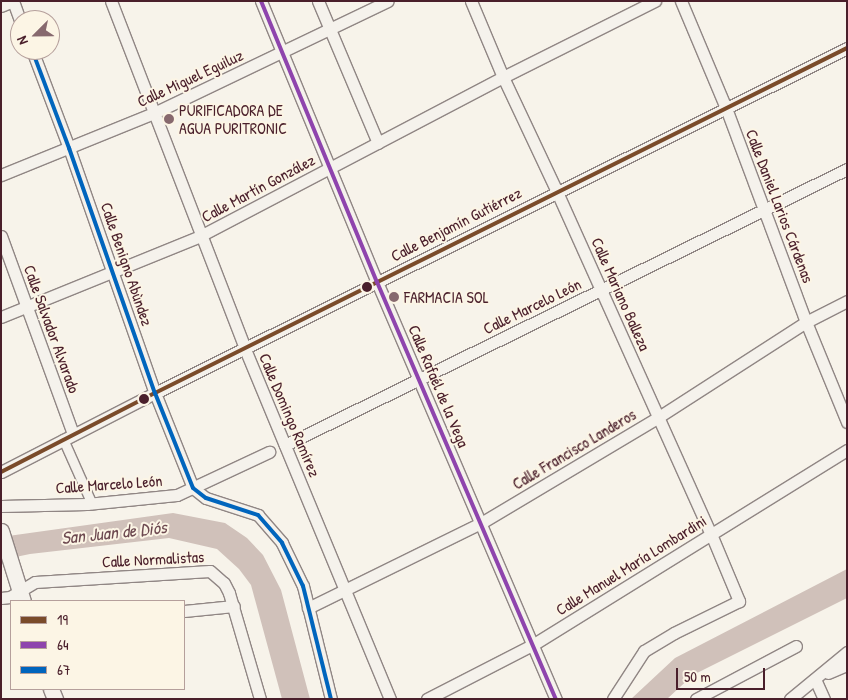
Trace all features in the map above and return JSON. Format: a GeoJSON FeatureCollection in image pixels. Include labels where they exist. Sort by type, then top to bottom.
{"type":"FeatureCollection","features":[{"type":"Feature","properties":{"kind":"street"},"geometry":{"type":"LineString","coordinates":[[1,6],[13,1]]}},
{"type":"Feature","properties":{"kind":"street","name":"Calle Domingo Ramírez"},"geometry":{"type":"LineString","coordinates":[[111,1],[244,349],[390,699]]}},
{"type":"Feature","properties":{"kind":"street","name":"Calle Rafaél de la Vega"},"geometry":{"type":"LineString","coordinates":[[261,1],[377,282],[556,699]]}},
{"type":"Feature","properties":{"kind":"street"},"geometry":{"type":"LineString","coordinates":[[318,1],[378,143]]}},
{"type":"Feature","properties":{"kind":"street","name":"Calle Miguel Eguiluz"},"geometry":{"type":"LineString","coordinates":[[1,175],[154,113],[282,54],[388,1]]}},
{"type":"Feature","properties":{"kind":"street","name":"Calle Mariano Balleza"},"geometry":{"type":"LineString","coordinates":[[471,1],[503,77],[557,192],[657,418],[711,534],[739,601],[674,633],[644,651],[613,699]]}},
{"type":"Feature","properties":{"kind":"street","name":"Calle Martín González"},"geometry":{"type":"LineString","coordinates":[[1,316],[200,236],[503,77],[655,1]]}},
{"type":"Feature","properties":{"kind":"street","name":"Calle Daniel Larios Cárdenas"},"geometry":{"type":"LineString","coordinates":[[681,1],[726,108],[806,322],[847,422]]}},
{"type":"Feature","properties":{"kind":"street","name":"Calle Benjamín Gutiérrez"},"geometry":{"type":"LineString","coordinates":[[1,472],[155,393],[847,48]]}},
{"type":"Feature","properties":{"kind":"street","name":"Calle Benigno Abùndez"},"geometry":{"type":"LineString","coordinates":[[36,60],[69,148],[155,393],[193,488]]}},
{"type":"Feature","properties":{"kind":"street","name":"Calle Marcelo León"},"geometry":{"type":"LineString","coordinates":[[285,445],[847,169]]}},
{"type":"Feature","properties":{"kind":"street","name":"Calle Salvador Alvarado"},"geometry":{"type":"LineString","coordinates":[[1,236],[27,306],[68,437]]}},
{"type":"Feature","properties":{"kind":"street","name":"Calle Francisco Landeros"},"geometry":{"type":"LineString","coordinates":[[308,608],[481,523],[657,418],[806,322],[847,301]]}},
{"type":"Feature","properties":{"kind":"street"},"geometry":{"type":"LineString","coordinates":[[68,437],[92,504]]}},
{"type":"Feature","properties":{"kind":"street","name":"Calle Manuel María Lombardini"},"geometry":{"type":"LineString","coordinates":[[427,699],[534,644],[847,450]]}},
{"type":"Feature","properties":{"kind":"street","name":"Calle Marcelo León"},"geometry":{"type":"LineString","coordinates":[[1,506],[92,504],[177,495],[269,452]]}},
{"type":"Feature","properties":{"kind":"street"},"geometry":{"type":"LineString","coordinates":[[193,488],[206,498],[251,512],[265,522],[286,552],[303,586],[332,699]]}},
{"type":"Feature","properties":{"kind":"street"},"geometry":{"type":"LineString","coordinates":[[1,530],[20,591]]}},
{"type":"Feature","properties":{"kind":"street","name":"Calle Normalistas"},"geometry":{"type":"LineString","coordinates":[[1,598],[20,591],[35,582],[210,572],[224,583],[234,606],[260,699]]}},
{"type":"Feature","properties":{"kind":"street"},"geometry":{"type":"LineString","coordinates":[[185,611],[234,606]]}},
{"type":"Feature","properties":{"kind":"street"},"geometry":{"type":"LineString","coordinates":[[696,699],[796,646]]}},
{"type":"Feature","properties":{"kind":"street"},"geometry":{"type":"LineString","coordinates":[[790,699],[847,652]]}},
{"type":"Feature","properties":{"kind":"street"},"geometry":{"type":"LineString","coordinates":[[815,679],[847,665]]}},
{"type":"Feature","properties":{"kind":"street"},"geometry":{"type":"LineString","coordinates":[[815,679],[824,699]]}},
{"type":"Feature","properties":{"kind":"water","name":"San Juan de Diós"},"geometry":{"type":"Polygon","coordinates":[[[173,513],[225,523],[247,538],[263,555],[281,590],[310,699],[282,699],[251,585],[239,569],[217,549],[169,538],[30,554],[1,560],[1,537],[173,513]]]}},
{"type":"Feature","properties":{"kind":"water"},"geometry":{"type":"Polygon","coordinates":[[[847,569],[847,598],[693,675],[667,699],[631,699],[675,658],[847,569]]]}},
{"type":"Feature","properties":{"kind":"transit line","name":"64"},"geometry":{"type":"LineString","coordinates":[[261,1],[377,282],[556,699]]}},
{"type":"Feature","properties":{"kind":"transit line","name":"19"},"geometry":{"type":"LineString","coordinates":[[1,472],[155,393],[847,48]]}},
{"type":"Feature","properties":{"kind":"transit line","name":"67"},"geometry":{"type":"LineString","coordinates":[[36,60],[69,148],[155,393],[193,488],[206,498],[258,515],[282,543],[303,586],[331,699]]}},
{"type":"Feature","properties":{"kind":"place","name":"PURIFICADORA DE AGUA PURITRONIC"},"geometry":{"type":"Point","coordinates":[169,119]}},
{"type":"Feature","properties":{"kind":"place","name":"FARMACIA SOL"},"geometry":{"type":"Point","coordinates":[394,297]}}]}
